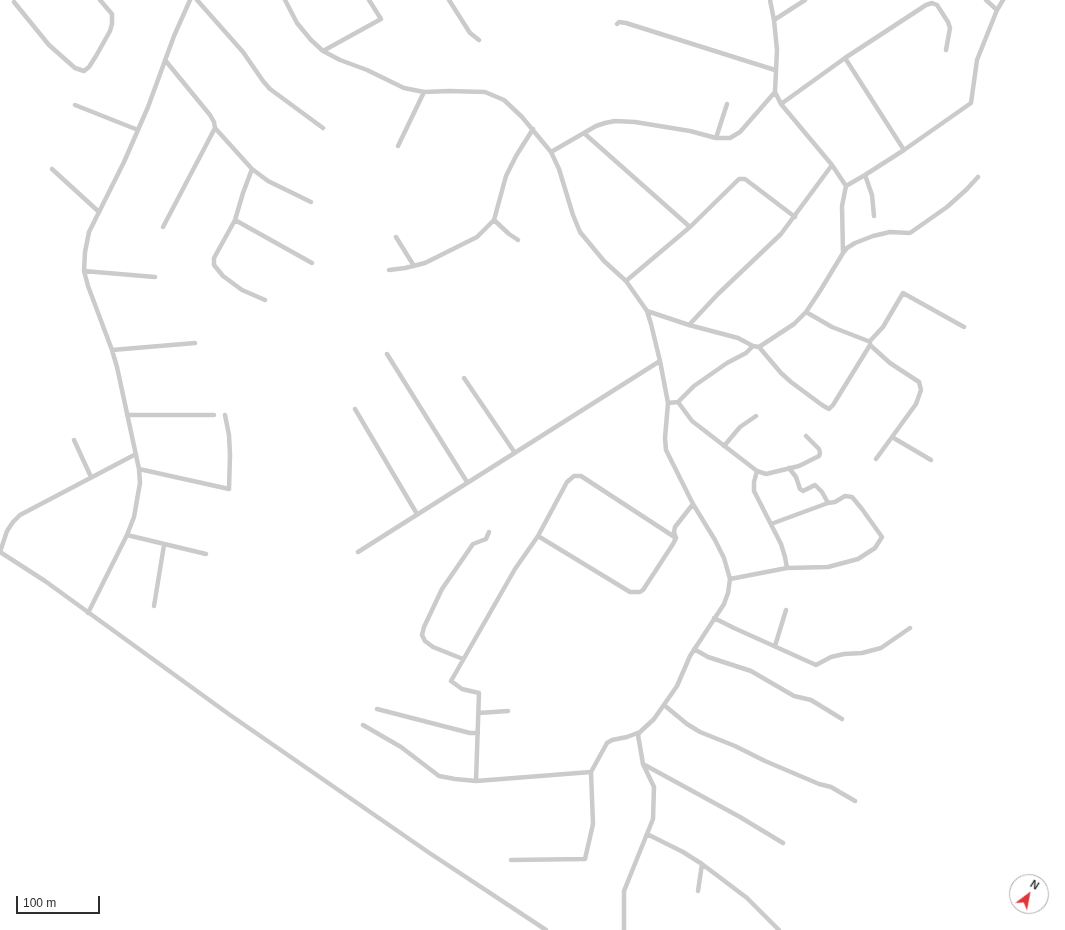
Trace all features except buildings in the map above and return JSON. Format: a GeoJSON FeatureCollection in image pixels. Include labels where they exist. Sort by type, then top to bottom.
{"type":"FeatureCollection","features":[{"type":"Feature","properties":{"kind":"street"},"geometry":{"type":"LineString","coordinates":[[14,2],[49,45],[75,68],[84,71],[89,67],[96,56],[110,31],[112,24],[112,14],[101,0]]}},
{"type":"Feature","properties":{"kind":"street"},"geometry":{"type":"LineString","coordinates":[[88,613],[134,518],[140,483],[136,454],[112,350],[88,286],[84,271],[85,252],[89,232],[138,130],[166,60],[183,12],[190,0]]}},
{"type":"Feature","properties":{"kind":"street"},"geometry":{"type":"LineString","coordinates":[[197,0],[243,52],[270,89],[323,128]]}},
{"type":"Feature","properties":{"kind":"street"},"geometry":{"type":"LineString","coordinates":[[285,0],[297,23],[311,40],[323,51],[404,88],[424,92],[485,92],[504,100],[533,129],[551,152],[559,169],[572,215],[580,232],[604,261],[626,281],[647,311],[660,361],[668,403],[665,438],[666,450],[693,504],[724,558],[730,579],[728,594],[724,604],[694,649],[677,686],[664,706],[654,719],[640,732],[627,737],[612,740],[607,743],[591,772],[593,824],[585,859],[512,860]]}},
{"type":"Feature","properties":{"kind":"street"},"geometry":{"type":"LineString","coordinates":[[323,51],[381,19],[369,0]]}},
{"type":"Feature","properties":{"kind":"street"},"geometry":{"type":"LineString","coordinates":[[449,0],[470,33],[479,40]]}},
{"type":"Feature","properties":{"kind":"street"},"geometry":{"type":"LineString","coordinates":[[770,0],[778,50],[774,92],[781,104],[832,165],[846,186],[842,206],[843,253]]}},
{"type":"Feature","properties":{"kind":"street"},"geometry":{"type":"LineString","coordinates":[[774,20],[805,0]]}},
{"type":"Feature","properties":{"kind":"street"},"geometry":{"type":"LineString","coordinates":[[986,0],[997,10]]}},
{"type":"Feature","properties":{"kind":"street"},"geometry":{"type":"LineString","coordinates":[[846,186],[904,150],[971,103],[977,60],[997,10],[1003,0]]}},
{"type":"Feature","properties":{"kind":"street"},"geometry":{"type":"LineString","coordinates":[[781,104],[845,58],[926,4],[937,5],[948,22],[950,28],[946,50]]}},
{"type":"Feature","properties":{"kind":"street"},"geometry":{"type":"LineString","coordinates":[[616,24],[619,22],[626,23],[775,70]]}},
{"type":"Feature","properties":{"kind":"street"},"geometry":{"type":"LineString","coordinates":[[845,58],[904,150]]}},
{"type":"Feature","properties":{"kind":"street"},"geometry":{"type":"LineString","coordinates":[[166,60],[210,115],[214,122],[215,128],[252,169],[268,181],[311,202]]}},
{"type":"Feature","properties":{"kind":"street"},"geometry":{"type":"LineString","coordinates":[[398,146],[424,92]]}},
{"type":"Feature","properties":{"kind":"street"},"geometry":{"type":"LineString","coordinates":[[551,152],[605,123],[615,121],[636,122],[716,138],[730,138],[740,132],[774,92]]}},
{"type":"Feature","properties":{"kind":"street"},"geometry":{"type":"LineString","coordinates":[[716,138],[727,104]]}},
{"type":"Feature","properties":{"kind":"street"},"geometry":{"type":"LineString","coordinates":[[75,105],[138,130]]}},
{"type":"Feature","properties":{"kind":"street"},"geometry":{"type":"LineString","coordinates":[[163,227],[215,128]]}},
{"type":"Feature","properties":{"kind":"street"},"geometry":{"type":"LineString","coordinates":[[389,270],[425,263],[477,237],[494,220],[506,176],[516,156],[533,129]]}},
{"type":"Feature","properties":{"kind":"street"},"geometry":{"type":"LineString","coordinates":[[585,134],[690,227]]}},
{"type":"Feature","properties":{"kind":"street"},"geometry":{"type":"LineString","coordinates":[[689,325],[718,294],[781,234],[832,165]]}},
{"type":"Feature","properties":{"kind":"street"},"geometry":{"type":"LineString","coordinates":[[52,169],[98,212]]}},
{"type":"Feature","properties":{"kind":"street"},"geometry":{"type":"LineString","coordinates":[[252,169],[235,220],[214,258],[214,265],[223,276],[242,290],[265,300]]}},
{"type":"Feature","properties":{"kind":"street"},"geometry":{"type":"LineString","coordinates":[[865,175],[872,196],[874,216]]}},
{"type":"Feature","properties":{"kind":"street"},"geometry":{"type":"LineString","coordinates":[[759,347],[794,324],[806,312],[847,248],[854,243],[873,236],[890,232],[910,233],[947,207],[978,177]]}},
{"type":"Feature","properties":{"kind":"street"},"geometry":{"type":"LineString","coordinates":[[626,281],[690,227],[739,179],[745,179],[795,217]]}},
{"type":"Feature","properties":{"kind":"street"},"geometry":{"type":"LineString","coordinates":[[235,220],[312,263]]}},
{"type":"Feature","properties":{"kind":"street"},"geometry":{"type":"LineString","coordinates":[[494,220],[518,240]]}},
{"type":"Feature","properties":{"kind":"street"},"geometry":{"type":"LineString","coordinates":[[396,237],[414,266]]}},
{"type":"Feature","properties":{"kind":"street"},"geometry":{"type":"LineString","coordinates":[[84,271],[155,277]]}},
{"type":"Feature","properties":{"kind":"street"},"geometry":{"type":"LineString","coordinates":[[647,311],[689,325],[738,338],[753,346],[759,347],[781,373],[791,382],[829,409],[834,405],[870,343],[883,327],[903,293],[964,327]]}},
{"type":"Feature","properties":{"kind":"street"},"geometry":{"type":"LineString","coordinates":[[806,312],[832,327],[868,341],[890,363],[919,382],[921,390],[916,404],[905,417],[876,459]]}},
{"type":"Feature","properties":{"kind":"street"},"geometry":{"type":"LineString","coordinates":[[112,350],[196,343]]}},
{"type":"Feature","properties":{"kind":"street"},"geometry":{"type":"LineString","coordinates":[[668,403],[678,402],[694,386],[727,363],[746,353],[753,346]]}},
{"type":"Feature","properties":{"kind":"street"},"geometry":{"type":"LineString","coordinates":[[387,354],[467,482]]}},
{"type":"Feature","properties":{"kind":"street"},"geometry":{"type":"LineString","coordinates":[[358,552],[660,361]]}},
{"type":"Feature","properties":{"kind":"street"},"geometry":{"type":"LineString","coordinates":[[464,378],[515,453]]}},
{"type":"Feature","properties":{"kind":"street"},"geometry":{"type":"LineString","coordinates":[[678,402],[692,421],[757,471],[766,474],[798,466],[819,456],[819,449],[806,436]]}},
{"type":"Feature","properties":{"kind":"street"},"geometry":{"type":"LineString","coordinates":[[355,409],[417,514]]}},
{"type":"Feature","properties":{"kind":"street"},"geometry":{"type":"LineString","coordinates":[[127,415],[214,415]]}},
{"type":"Feature","properties":{"kind":"street"},"geometry":{"type":"LineString","coordinates":[[139,469],[229,490],[229,434],[224,415]]}},
{"type":"Feature","properties":{"kind":"street"},"geometry":{"type":"LineString","coordinates":[[724,446],[740,427],[756,416]]}},
{"type":"Feature","properties":{"kind":"street"},"geometry":{"type":"LineString","coordinates":[[892,437],[931,460]]}},
{"type":"Feature","properties":{"kind":"street"},"geometry":{"type":"LineString","coordinates":[[74,440],[91,477]]}},
{"type":"Feature","properties":{"kind":"street"},"geometry":{"type":"LineString","coordinates":[[136,454],[20,515],[12,522],[7,531],[0,552],[45,581],[230,715],[428,852],[546,930]]}},
{"type":"Feature","properties":{"kind":"street"},"geometry":{"type":"LineString","coordinates":[[789,468],[796,477],[800,489],[803,491],[815,485],[822,492],[828,503]]}},
{"type":"Feature","properties":{"kind":"street"},"geometry":{"type":"LineString","coordinates":[[757,471],[754,482],[754,491],[781,544],[787,568]]}},
{"type":"Feature","properties":{"kind":"street"},"geometry":{"type":"LineString","coordinates":[[476,780],[479,693],[462,689],[451,681],[515,570],[538,536],[567,482],[574,476],[581,476],[676,538]]}},
{"type":"Feature","properties":{"kind":"street"},"geometry":{"type":"LineString","coordinates":[[730,579],[787,568],[828,567],[858,559],[875,548],[881,541],[882,537],[862,508],[852,497],[845,496],[835,502],[828,503],[771,524]]}},
{"type":"Feature","properties":{"kind":"street"},"geometry":{"type":"LineString","coordinates":[[676,538],[674,532],[675,527],[693,504]]}},
{"type":"Feature","properties":{"kind":"street"},"geometry":{"type":"LineString","coordinates":[[463,659],[433,647],[425,641],[422,635],[424,627],[442,589],[473,544],[486,538],[489,532]]}},
{"type":"Feature","properties":{"kind":"street"},"geometry":{"type":"LineString","coordinates":[[127,535],[206,554]]}},
{"type":"Feature","properties":{"kind":"street"},"geometry":{"type":"LineString","coordinates":[[538,536],[630,592],[643,590],[676,538]]}},
{"type":"Feature","properties":{"kind":"street"},"geometry":{"type":"LineString","coordinates":[[154,606],[164,544]]}},
{"type":"Feature","properties":{"kind":"street"},"geometry":{"type":"LineString","coordinates":[[775,646],[786,610]]}},
{"type":"Feature","properties":{"kind":"street"},"geometry":{"type":"LineString","coordinates":[[714,618],[816,664],[844,654],[862,653],[881,648],[910,628]]}},
{"type":"Feature","properties":{"kind":"street"},"geometry":{"type":"LineString","coordinates":[[694,649],[708,657],[751,671],[794,696],[811,700],[842,719]]}},
{"type":"Feature","properties":{"kind":"street"},"geometry":{"type":"LineString","coordinates":[[664,706],[686,724],[700,732],[819,784],[831,787],[855,801]]}},
{"type":"Feature","properties":{"kind":"street"},"geometry":{"type":"LineString","coordinates":[[377,709],[470,733],[478,733]]}},
{"type":"Feature","properties":{"kind":"street"},"geometry":{"type":"LineString","coordinates":[[479,713],[508,711]]}},
{"type":"Feature","properties":{"kind":"street"},"geometry":{"type":"LineString","coordinates":[[363,725],[401,747],[439,776],[455,779],[476,780],[591,772]]}},
{"type":"Feature","properties":{"kind":"street"},"geometry":{"type":"LineString","coordinates":[[624,930],[624,891],[653,819],[654,786],[643,764],[638,736],[640,732]]}},
{"type":"Feature","properties":{"kind":"street"},"geometry":{"type":"LineString","coordinates":[[643,764],[740,817],[783,843]]}},
{"type":"Feature","properties":{"kind":"street"},"geometry":{"type":"LineString","coordinates":[[647,834],[683,852],[702,864],[747,898],[779,930]]}},
{"type":"Feature","properties":{"kind":"street"},"geometry":{"type":"LineString","coordinates":[[698,891],[702,864]]}}]}
